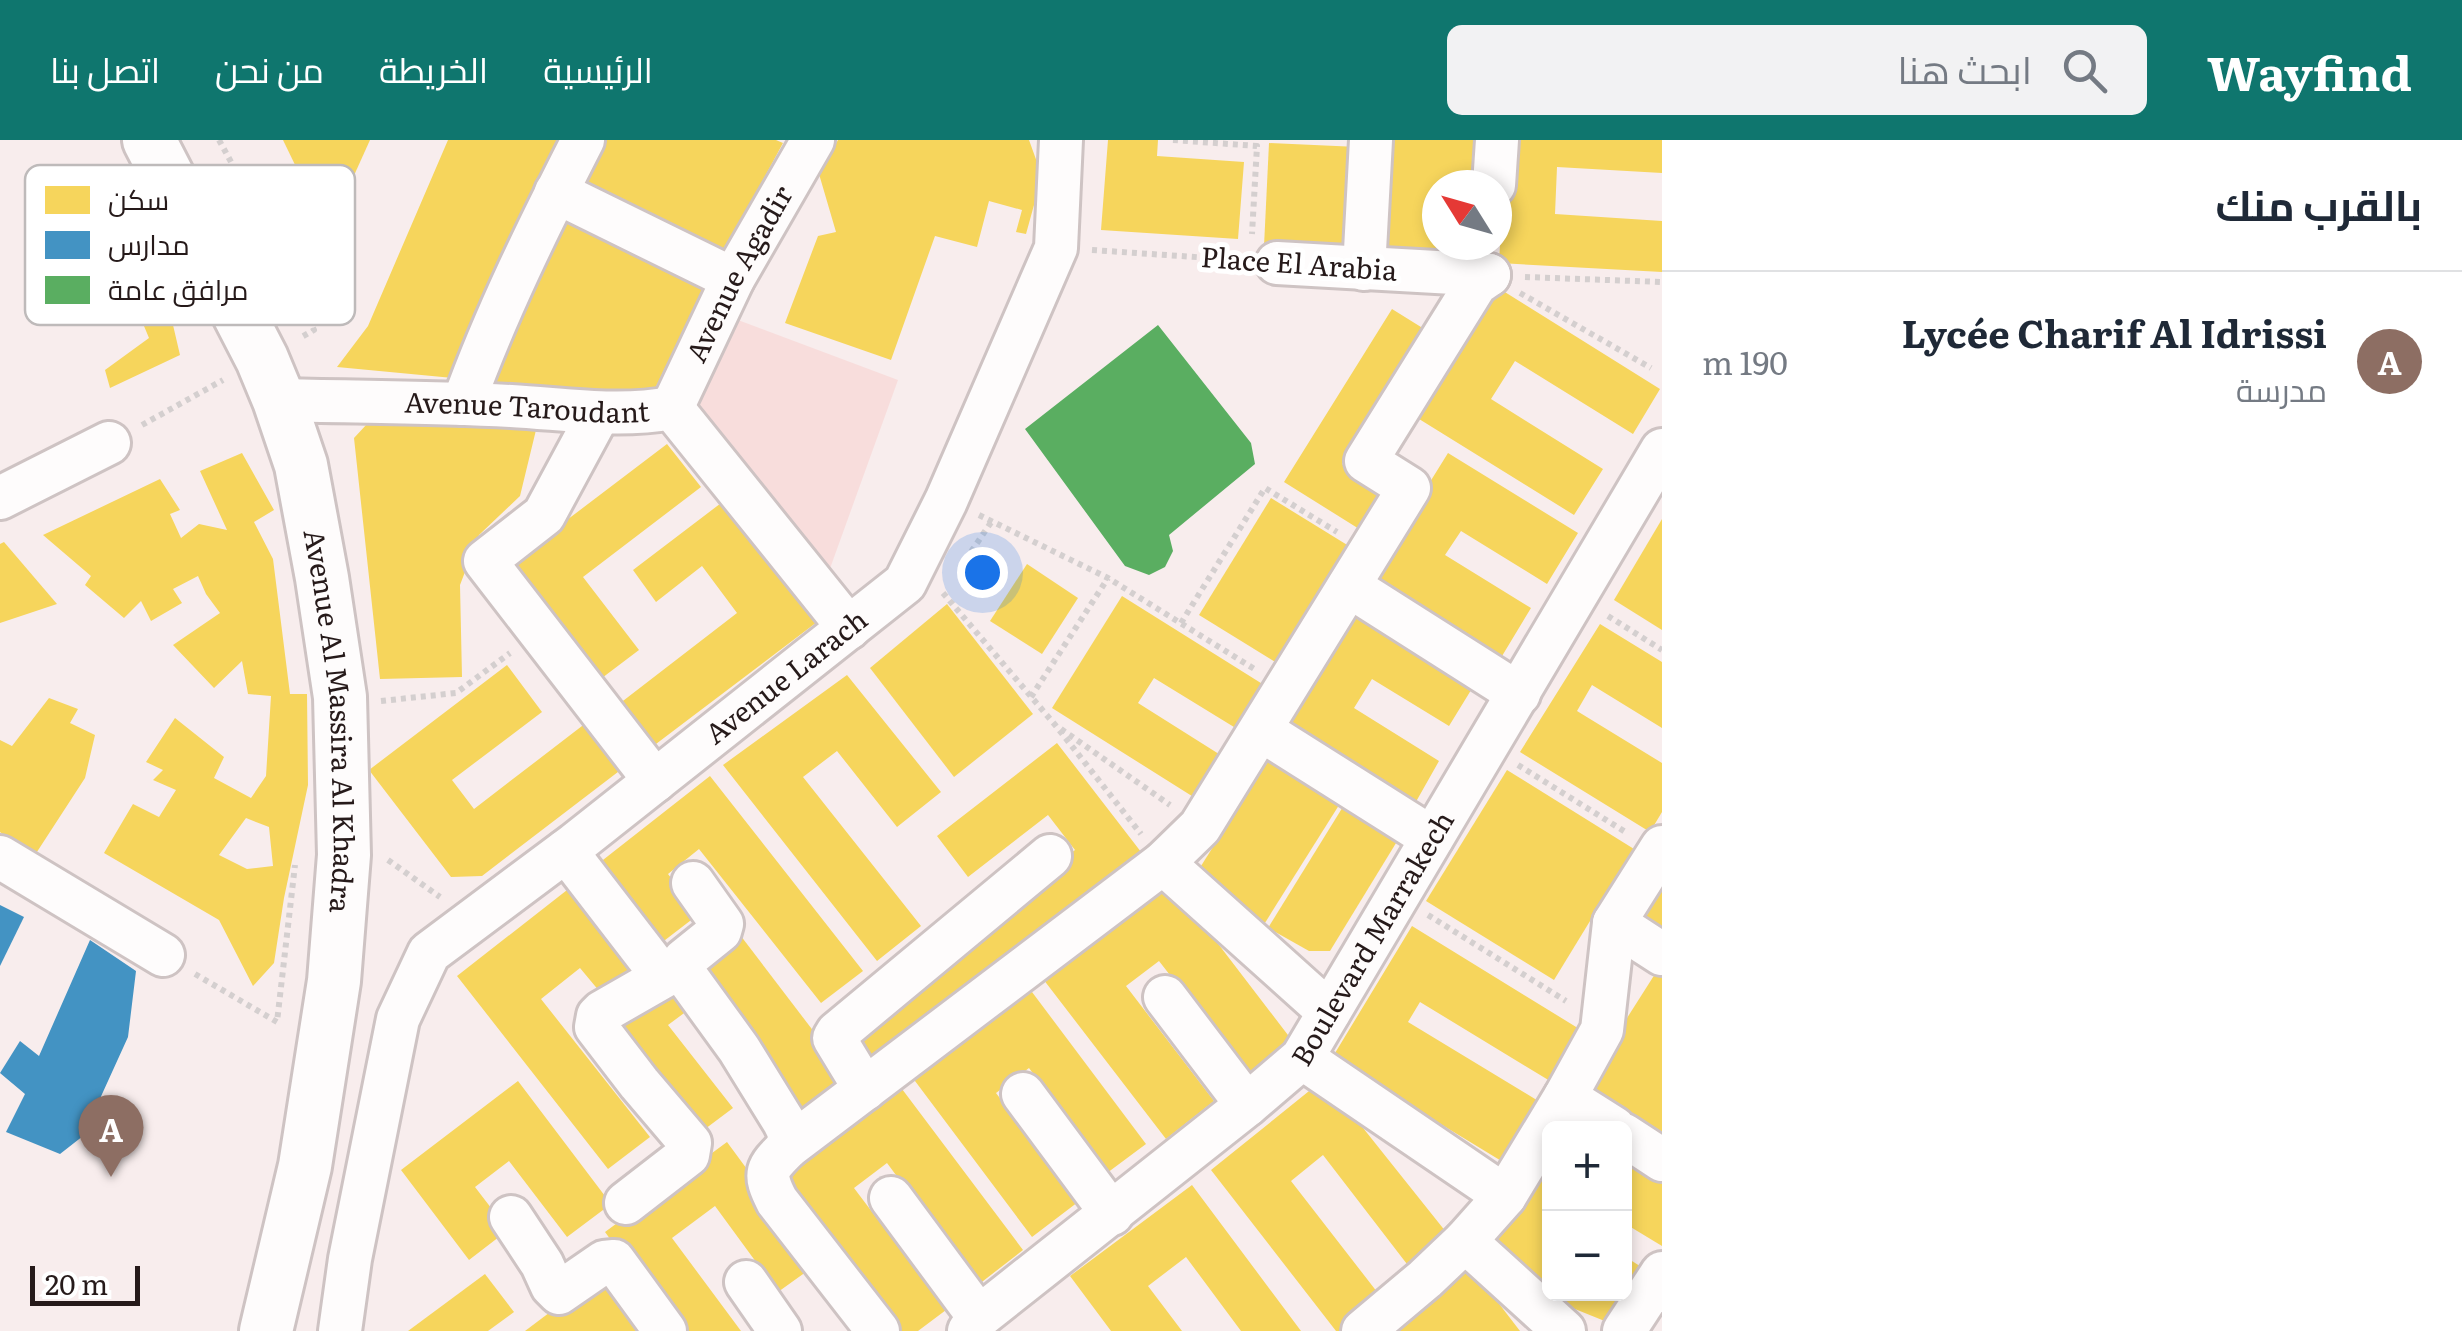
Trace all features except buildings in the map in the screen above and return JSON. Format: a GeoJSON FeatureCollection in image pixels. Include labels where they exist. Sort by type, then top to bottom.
{"type":"FeatureCollection","features":[{"type":"Feature","properties":{"kind":"main road","name":"Avenue Al Massira Al Khadra"},"geometry":{"type":"LineString","coordinates":[[149,140],[162,165]]}},
{"type":"Feature","properties":{"kind":"main road","name":"Avenue Al Massira Al Khadra"},"geometry":{"type":"LineString","coordinates":[[244,325],[280,400],[301,465],[340,697],[344,855],[334,981],[306,1166],[266,1331]]}},
{"type":"Feature","properties":{"kind":"street"},"geometry":{"type":"LineString","coordinates":[[463,404],[524,258],[583,140]]}},
{"type":"Feature","properties":{"kind":"street","name":"Avenue Larach"},"geometry":{"type":"LineString","coordinates":[[340,1331],[350,1259],[398,1018],[429,953],[566,851],[906,583],[1056,248],[1061,140]]}},
{"type":"Feature","properties":{"kind":"street"},"geometry":{"type":"LineString","coordinates":[[1364,269],[1371,140]]}},
{"type":"Feature","properties":{"kind":"street"},"geometry":{"type":"LineString","coordinates":[[1495,170],[1497,140]]}},
{"type":"Feature","properties":{"kind":"street","name":"Avenue Agadir"},"geometry":{"type":"LineString","coordinates":[[672,408],[804,142]]}},
{"type":"Feature","properties":{"kind":"street"},"geometry":{"type":"LineString","coordinates":[[556,192],[733,279]]}},
{"type":"Feature","properties":{"kind":"street"},"geometry":{"type":"LineString","coordinates":[[878,1331],[777,1201],[768,1176],[772,1162],[1164,863],[1200,827],[1409,488],[1366,461],[1490,260]]}},
{"type":"Feature","properties":{"kind":"street","name":"Place El Arabia"},"geometry":{"type":"LineString","coordinates":[[1264,262],[1364,269],[1490,260]]}},
{"type":"Feature","properties":{"kind":"street","name":"Avenue Taroudant"},"geometry":{"type":"LineString","coordinates":[[280,400],[463,404],[639,414],[672,408],[849,628]]}},
{"type":"Feature","properties":{"kind":"street"},"geometry":{"type":"LineString","coordinates":[[599,413],[544,515],[485,561],[655,781]]}},
{"type":"Feature","properties":{"kind":"street"},"geometry":{"type":"LineString","coordinates":[[0,498],[109,443]]}},
{"type":"Feature","properties":{"kind":"street","name":"Boulevard Marrakech"},"geometry":{"type":"LineString","coordinates":[[974,1324],[1302,1058],[1662,450]]}},
{"type":"Feature","properties":{"kind":"street"},"geometry":{"type":"LineString","coordinates":[[1360,569],[1519,694]]}},
{"type":"Feature","properties":{"kind":"street"},"geometry":{"type":"LineString","coordinates":[[1261,730],[1432,838]]}},
{"type":"Feature","properties":{"kind":"street"},"geometry":{"type":"LineString","coordinates":[[1363,1331],[1465,1240],[1505,1196],[1602,1030],[1614,923],[1660,850]]}},
{"type":"Feature","properties":{"kind":"street"},"geometry":{"type":"LineString","coordinates":[[566,851],[671,971],[684,974],[784,1122],[789,1132],[788,1147]]}},
{"type":"Feature","properties":{"kind":"street"},"geometry":{"type":"LineString","coordinates":[[865,1089],[834,1038],[837,1033],[1050,856]]}},
{"type":"Feature","properties":{"kind":"street"},"geometry":{"type":"LineString","coordinates":[[0,858],[163,955]]}},
{"type":"Feature","properties":{"kind":"street"},"geometry":{"type":"LineString","coordinates":[[1164,863],[1330,1012]]}},
{"type":"Feature","properties":{"kind":"street"},"geometry":{"type":"LineString","coordinates":[[626,1203],[688,1155],[690,1144],[596,1028],[596,1022],[602,1012],[671,971],[720,931],[722,924],[694,883]]}},
{"type":"Feature","properties":{"kind":"street"},"geometry":{"type":"LineString","coordinates":[[1614,923],[1662,954]]}},
{"type":"Feature","properties":{"kind":"street"},"geometry":{"type":"LineString","coordinates":[[1165,997],[1248,1105]]}},
{"type":"Feature","properties":{"kind":"street"},"geometry":{"type":"LineString","coordinates":[[1302,1058],[1505,1196]]}},
{"type":"Feature","properties":{"kind":"street"},"geometry":{"type":"LineString","coordinates":[[1023,1094],[1112,1214]]}},
{"type":"Feature","properties":{"kind":"street"},"geometry":{"type":"LineString","coordinates":[[1565,1097],[1603,1121]]}},
{"type":"Feature","properties":{"kind":"street"},"geometry":{"type":"LineString","coordinates":[[1632,1141],[1662,1160]]}},
{"type":"Feature","properties":{"kind":"street"},"geometry":{"type":"LineString","coordinates":[[891,1198],[974,1324]]}},
{"type":"Feature","properties":{"kind":"street"},"geometry":{"type":"LineString","coordinates":[[511,1217],[559,1293],[604,1262],[614,1261],[665,1331]]}},
{"type":"Feature","properties":{"kind":"street"},"geometry":{"type":"LineString","coordinates":[[1465,1240],[1564,1331]]}},
{"type":"Feature","properties":{"kind":"street"},"geometry":{"type":"LineString","coordinates":[[1624,1331],[1662,1273]]}},
{"type":"Feature","properties":{"kind":"street"},"geometry":{"type":"LineString","coordinates":[[746,1282],[780,1331]]}},
{"type":"Feature","properties":{"kind":"path"},"geometry":{"type":"LineString","coordinates":[[1173,140],[1257,143],[1264,262]]}},
{"type":"Feature","properties":{"kind":"path","name":"Place El Arabia"},"geometry":{"type":"LineString","coordinates":[[1056,248],[1264,262]]}},
{"type":"Feature","properties":{"kind":"path"},"geometry":{"type":"LineString","coordinates":[[1490,260],[1577,281],[1662,282]]}},
{"type":"Feature","properties":{"kind":"path"},"geometry":{"type":"LineString","coordinates":[[1490,260],[1651,368]]}},
{"type":"Feature","properties":{"kind":"path"},"geometry":{"type":"LineString","coordinates":[[109,443],[214,385]]}},
{"type":"Feature","properties":{"kind":"path"},"geometry":{"type":"LineString","coordinates":[[1182,623],[1265,488],[1360,569]]}},
{"type":"Feature","properties":{"kind":"path"},"geometry":{"type":"LineString","coordinates":[[946,501],[1108,578],[1286,688]]}},
{"type":"Feature","properties":{"kind":"path"},"geometry":{"type":"LineString","coordinates":[[913,568],[943,593],[1056,726],[1164,863]]}},
{"type":"Feature","properties":{"kind":"path"},"geometry":{"type":"LineString","coordinates":[[1031,697],[1108,578]]}},
{"type":"Feature","properties":{"kind":"path"},"geometry":{"type":"LineString","coordinates":[[1577,596],[1662,650]]}},
{"type":"Feature","properties":{"kind":"path"},"geometry":{"type":"LineString","coordinates":[[380,701],[456,693],[539,631]]}},
{"type":"Feature","properties":{"kind":"path"},"geometry":{"type":"LineString","coordinates":[[1056,726],[1200,827]]}},
{"type":"Feature","properties":{"kind":"path"},"geometry":{"type":"LineString","coordinates":[[1488,746],[1660,850]]}},
{"type":"Feature","properties":{"kind":"path"},"geometry":{"type":"LineString","coordinates":[[388,860],[448,902]]}},
{"type":"Feature","properties":{"kind":"path"},"geometry":{"type":"LineString","coordinates":[[1398,896],[1602,1023]]}},
{"type":"Feature","properties":{"kind":"shaded area"},"geometry":{"type":"Polygon","coordinates":[[[730,317],[898,380],[828,574],[689,403],[730,317]]]}},
{"type":"Feature","properties":{"kind":"place","name":"Lycée Charif Al Idrissi"},"geometry":{"type":"Point","coordinates":[111,1177]}}]}
